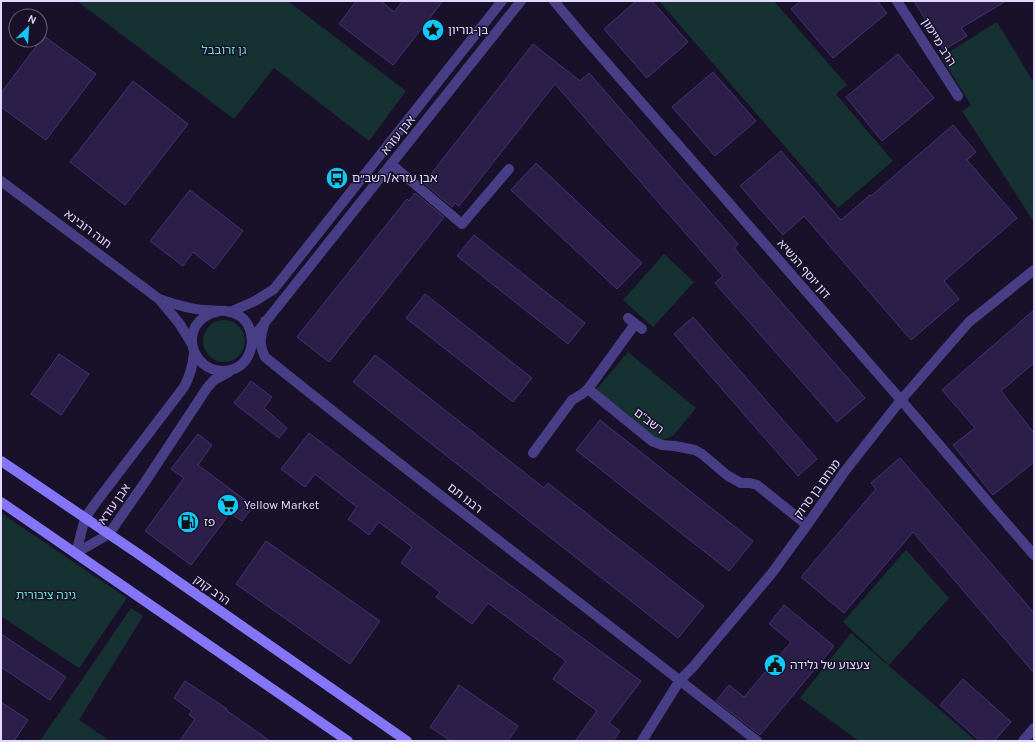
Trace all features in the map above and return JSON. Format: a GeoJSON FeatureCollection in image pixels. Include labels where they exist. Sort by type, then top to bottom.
{"type":"FeatureCollection","features":[{"type":"Feature","properties":{"kind":"main road","name":"הרב קוק"},"geometry":{"type":"LineString","coordinates":[[1,461],[109,534],[407,741]]}},
{"type":"Feature","properties":{"kind":"main road"},"geometry":{"type":"LineString","coordinates":[[1,502],[348,741]]}},
{"type":"Feature","properties":{"kind":"street","name":"אבן עזרא"},"geometry":{"type":"LineString","coordinates":[[230,312],[255,301],[274,289],[502,1]]}},
{"type":"Feature","properties":{"kind":"street","name":"אבן עזרא"},"geometry":{"type":"LineString","coordinates":[[252,344],[265,321],[521,1]]}},
{"type":"Feature","properties":{"kind":"street","name":"דון יוסף הנשיא"},"geometry":{"type":"LineString","coordinates":[[554,1],[584,38],[901,400],[1034,555]]}},
{"type":"Feature","properties":{"kind":"street","name":"הרב מיימון"},"geometry":{"type":"LineString","coordinates":[[898,1],[958,96]]}},
{"type":"Feature","properties":{"kind":"street"},"geometry":{"type":"LineString","coordinates":[[391,164],[462,224],[509,169]]}},
{"type":"Feature","properties":{"kind":"street","name":"חנה רובינא"},"geometry":{"type":"LineString","coordinates":[[1,181],[159,299],[179,323],[193,348]]}},
{"type":"Feature","properties":{"kind":"street","name":"מנחם בן סרוק"},"geometry":{"type":"LineString","coordinates":[[642,741],[680,680],[693,667],[772,573],[845,471],[901,400],[969,322],[1034,270]]}},
{"type":"Feature","properties":{"kind":"street","name":"חנה רובינא"},"geometry":{"type":"LineString","coordinates":[[159,299],[178,306],[220,311]]}},
{"type":"Feature","properties":{"kind":"street"},"geometry":{"type":"LineString","coordinates":[[220,311],[230,312],[240,316],[252,333],[250,354],[244,362],[236,368],[226,371],[216,371],[207,367],[200,361],[193,348],[193,334],[196,325],[202,318],[211,313],[220,311]]}},
{"type":"Feature","properties":{"kind":"street","name":"רבנו תם"},"geometry":{"type":"LineString","coordinates":[[265,321],[261,338],[261,349],[265,357],[491,535],[757,741]]}},
{"type":"Feature","properties":{"kind":"street"},"geometry":{"type":"LineString","coordinates":[[533,452],[572,400],[588,389],[635,324]]}},
{"type":"Feature","properties":{"kind":"street","name":"אבן עזרא"},"geometry":{"type":"LineString","coordinates":[[76,553],[85,518],[184,387],[189,378],[193,365],[193,348]]}},
{"type":"Feature","properties":{"kind":"street","name":"אבן עזרא"},"geometry":{"type":"LineString","coordinates":[[76,553],[109,534],[149,477],[207,388],[214,380],[236,368]]}},
{"type":"Feature","properties":{"kind":"street","name":"רשב\"ם"},"geometry":{"type":"LineString","coordinates":[[588,389],[652,441],[662,445],[695,450],[728,476],[741,483],[757,485],[807,525]]}},
{"type":"Feature","properties":{"kind":"street"},"geometry":{"type":"LineString","coordinates":[[1023,741],[1033,731]]}},
{"type":"Feature","properties":{"kind":"green space","name":"גן זרובבל"},"geometry":{"type":"Polygon","coordinates":[[[77,1],[288,1],[406,91],[369,141],[274,68],[234,119],[77,1]]]}},
{"type":"Feature","properties":{"kind":"green space"},"geometry":{"type":"Polygon","coordinates":[[[659,1],[774,1],[847,85],[836,94],[893,161],[838,208],[659,1]]]}},
{"type":"Feature","properties":{"kind":"green space"},"geometry":{"type":"Polygon","coordinates":[[[997,22],[1034,83],[1034,222],[962,111],[971,105],[941,57],[997,22]]]}},
{"type":"Feature","properties":{"kind":"green space"},"geometry":{"type":"Polygon","coordinates":[[[664,254],[694,282],[653,327],[623,300],[664,254]]]}},
{"type":"Feature","properties":{"kind":"green space"},"geometry":{"type":"Polygon","coordinates":[[[224,320],[239,326],[245,341],[239,356],[224,362],[209,356],[203,341],[209,326],[224,320]]]}},
{"type":"Feature","properties":{"kind":"green space"},"geometry":{"type":"Polygon","coordinates":[[[628,352],[696,408],[673,436],[659,441],[596,390],[628,352]]]}},
{"type":"Feature","properties":{"kind":"green space","name":"גינה ציבורית"},"geometry":{"type":"Polygon","coordinates":[[[1,513],[127,598],[79,668],[1,616],[1,513]]]}},
{"type":"Feature","properties":{"kind":"green space"},"geometry":{"type":"Polygon","coordinates":[[[906,550],[949,598],[889,665],[843,622],[906,550]]]}},
{"type":"Feature","properties":{"kind":"green space"},"geometry":{"type":"Polygon","coordinates":[[[131,608],[143,616],[79,720],[110,741],[40,741],[131,608]]]}},
{"type":"Feature","properties":{"kind":"green space"},"geometry":{"type":"Polygon","coordinates":[[[851,633],[976,741],[859,741],[800,698],[851,633]]]}},
{"type":"Feature","properties":{"kind":"building"},"geometry":{"type":"Polygon","coordinates":[[[356,1],[381,1],[394,12],[403,1],[443,1],[393,65],[339,24],[356,1]]]}},
{"type":"Feature","properties":{"kind":"building"},"geometry":{"type":"Polygon","coordinates":[[[636,1],[652,1],[688,42],[647,78],[604,29],[636,1]]]}},
{"type":"Feature","properties":{"kind":"building"},"geometry":{"type":"Polygon","coordinates":[[[801,1],[877,1],[887,13],[833,58],[791,9],[801,1]]]}},
{"type":"Feature","properties":{"kind":"building"},"geometry":{"type":"Polygon","coordinates":[[[914,1],[1006,1],[961,28],[967,36],[944,50],[914,1]]]}},
{"type":"Feature","properties":{"kind":"building"},"geometry":{"type":"Polygon","coordinates":[[[48,39],[96,74],[46,140],[1,107],[1,93],[35,48],[48,48],[48,39]]]}},
{"type":"Feature","properties":{"kind":"building"},"geometry":{"type":"Polygon","coordinates":[[[533,44],[580,81],[589,73],[738,244],[734,248],[865,398],[837,422],[715,283],[723,276],[555,84],[459,206],[455,203],[452,207],[424,183],[533,44]]]}},
{"type":"Feature","properties":{"kind":"building"},"geometry":{"type":"Polygon","coordinates":[[[898,54],[934,98],[882,141],[846,97],[898,54]]]}},
{"type":"Feature","properties":{"kind":"building"},"geometry":{"type":"Polygon","coordinates":[[[713,72],[756,121],[715,156],[672,107],[713,72]]]}},
{"type":"Feature","properties":{"kind":"building"},"geometry":{"type":"Polygon","coordinates":[[[133,81],[188,124],[125,205],[70,162],[133,81]]]}},
{"type":"Feature","properties":{"kind":"building"},"geometry":{"type":"Polygon","coordinates":[[[953,125],[976,152],[967,160],[1017,218],[944,281],[959,299],[911,340],[804,216],[783,235],[740,186],[781,151],[841,220],[953,125]]]}},
{"type":"Feature","properties":{"kind":"building"},"geometry":{"type":"Polygon","coordinates":[[[536,163],[642,263],[617,289],[511,190],[536,163]]]}},
{"type":"Feature","properties":{"kind":"building"},"geometry":{"type":"Polygon","coordinates":[[[190,190],[243,231],[214,269],[193,252],[183,266],[150,241],[190,190]]]}},
{"type":"Feature","properties":{"kind":"building"},"geometry":{"type":"Polygon","coordinates":[[[415,193],[444,217],[329,362],[297,337],[407,199],[409,201],[415,193]]]}},
{"type":"Feature","properties":{"kind":"building"},"geometry":{"type":"Polygon","coordinates":[[[474,235],[585,323],[568,344],[457,256],[474,235]]]}},
{"type":"Feature","properties":{"kind":"building"},"geometry":{"type":"Polygon","coordinates":[[[425,294],[532,378],[513,402],[406,318],[425,294]]]}},
{"type":"Feature","properties":{"kind":"building"},"geometry":{"type":"Polygon","coordinates":[[[1034,310],[1034,363],[1001,391],[1034,433],[1034,462],[993,495],[953,445],[975,428],[942,390],[1034,310]]]}},
{"type":"Feature","properties":{"kind":"building"},"geometry":{"type":"Polygon","coordinates":[[[693,317],[817,459],[798,476],[674,334],[693,317]]]}},
{"type":"Feature","properties":{"kind":"building"},"geometry":{"type":"Polygon","coordinates":[[[59,354],[89,374],[61,415],[31,394],[59,354]]]}},
{"type":"Feature","properties":{"kind":"building"},"geometry":{"type":"Polygon","coordinates":[[[375,355],[544,488],[548,483],[704,606],[678,638],[353,382],[375,355]]]}},
{"type":"Feature","properties":{"kind":"building"},"geometry":{"type":"Polygon","coordinates":[[[251,381],[272,397],[264,408],[287,428],[279,438],[234,403],[251,381]]]}},
{"type":"Feature","properties":{"kind":"building"},"geometry":{"type":"Polygon","coordinates":[[[600,420],[753,541],[729,571],[576,450],[600,420]]]}},
{"type":"Feature","properties":{"kind":"building"},"geometry":{"type":"Polygon","coordinates":[[[309,433],[468,554],[641,681],[609,723],[620,731],[613,741],[575,741],[597,711],[553,679],[566,661],[488,603],[472,624],[436,597],[440,592],[401,563],[412,547],[379,522],[369,535],[348,519],[357,507],[315,474],[305,487],[281,469],[309,433]]]}},
{"type":"Feature","properties":{"kind":"building"},"geometry":{"type":"Polygon","coordinates":[[[198,434],[212,445],[198,465],[253,506],[242,521],[230,513],[191,565],[145,531],[184,478],[171,469],[198,434]]]}},
{"type":"Feature","properties":{"kind":"building"},"geometry":{"type":"Polygon","coordinates":[[[900,458],[1034,613],[1034,673],[913,532],[844,613],[801,577],[876,489],[871,483],[900,458]]]}},
{"type":"Feature","properties":{"kind":"building"},"geometry":{"type":"Polygon","coordinates":[[[266,541],[380,621],[350,664],[236,584],[266,541]]]}},
{"type":"Feature","properties":{"kind":"building"},"geometry":{"type":"Polygon","coordinates":[[[784,605],[834,646],[760,735],[716,701],[729,685],[744,697],[791,642],[769,624],[784,605]]]}},
{"type":"Feature","properties":{"kind":"building"},"geometry":{"type":"Polygon","coordinates":[[[1,634],[66,677],[50,700],[1,667],[1,634]]]}},
{"type":"Feature","properties":{"kind":"building"},"geometry":{"type":"Polygon","coordinates":[[[963,679],[1011,722],[994,741],[980,741],[940,705],[963,679]]]}},
{"type":"Feature","properties":{"kind":"building"},"geometry":{"type":"Polygon","coordinates":[[[185,681],[227,709],[226,710],[270,741],[180,741],[195,719],[189,715],[192,711],[174,698],[185,681]]]}},
{"type":"Feature","properties":{"kind":"building"},"geometry":{"type":"Polygon","coordinates":[[[459,685],[518,726],[508,741],[451,741],[430,727],[459,685]]]}},
{"type":"Feature","properties":{"kind":"building"},"geometry":{"type":"Polygon","coordinates":[[[1,702],[28,720],[14,741],[1,741],[1,702]]]}},
{"type":"Feature","properties":{"kind":"place","name":"בן-גוריון"},"geometry":{"type":"Point","coordinates":[433,30]}},
{"type":"Feature","properties":{"kind":"place","name":"אבן עזרא/רשב״ם"},"geometry":{"type":"Point","coordinates":[337,178]}},
{"type":"Feature","properties":{"kind":"place","name":"Yellow Market"},"geometry":{"type":"Point","coordinates":[228,505]}},
{"type":"Feature","properties":{"kind":"place","name":"פז"},"geometry":{"type":"Point","coordinates":[188,522]}},
{"type":"Feature","properties":{"kind":"place","name":"צעצוע של גלידה"},"geometry":{"type":"Point","coordinates":[775,665]}}]}
